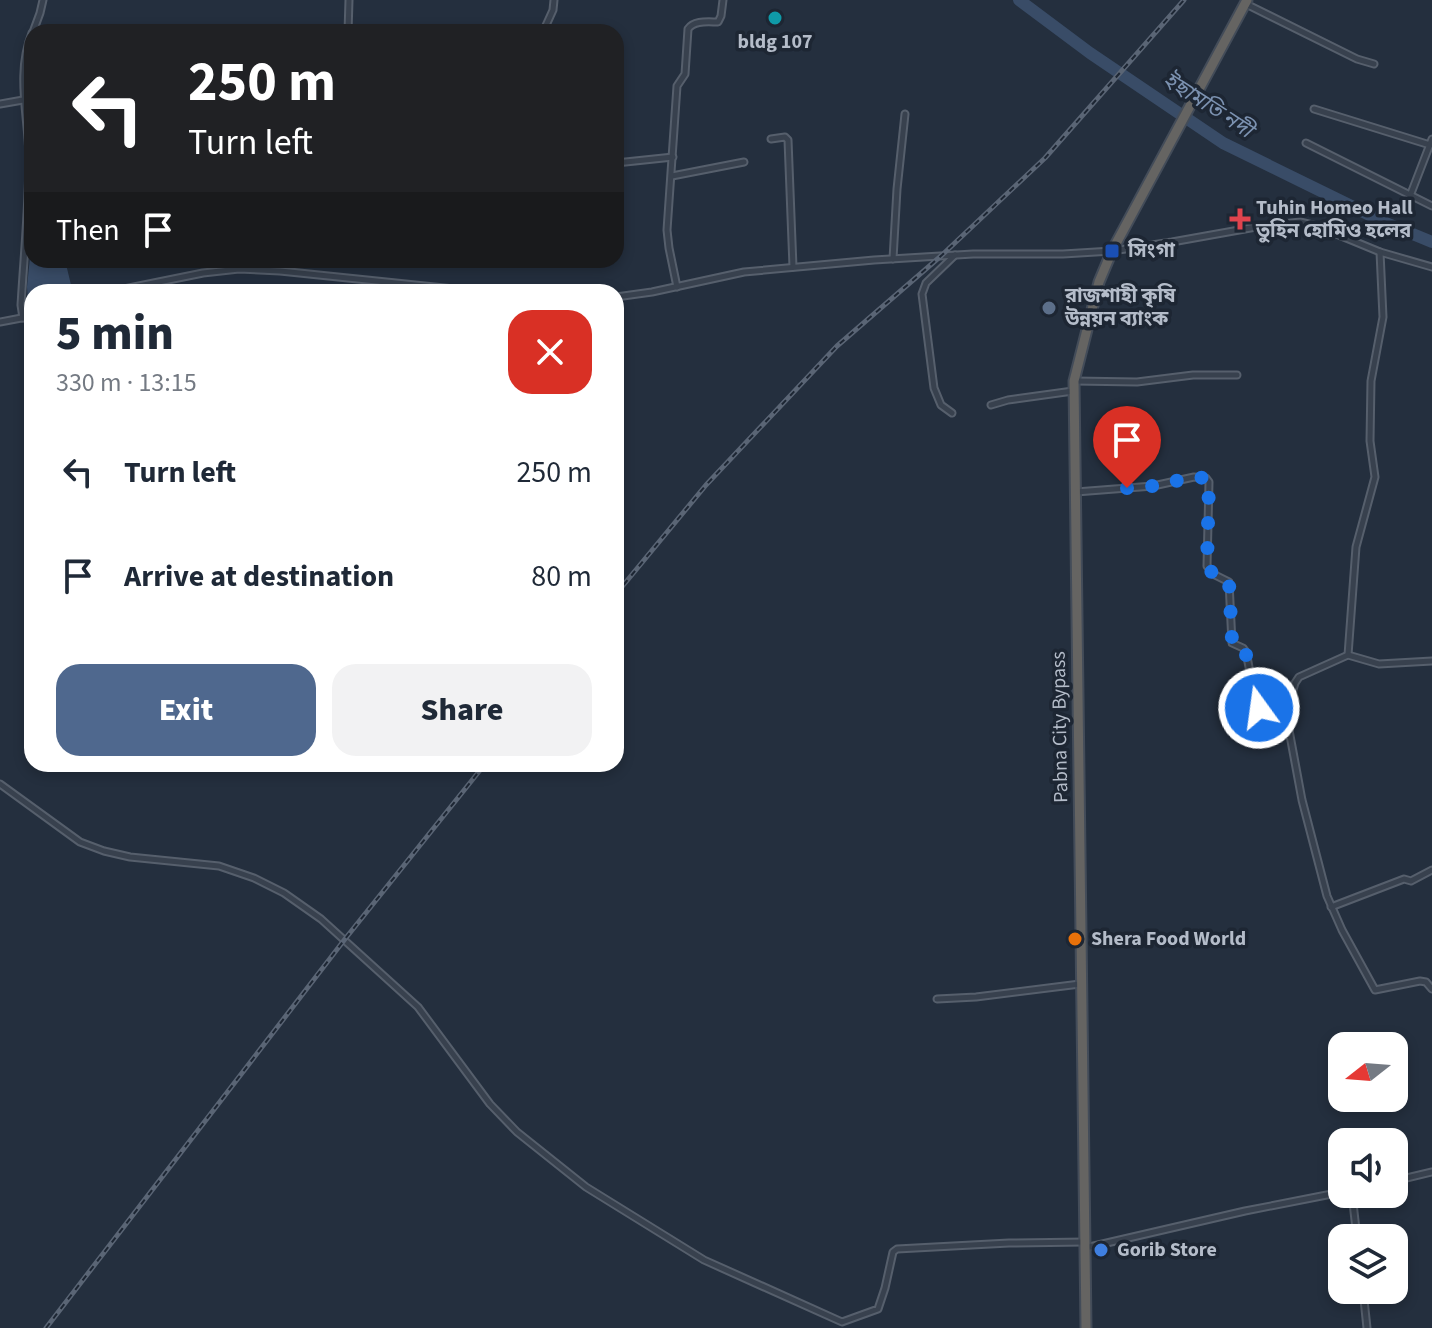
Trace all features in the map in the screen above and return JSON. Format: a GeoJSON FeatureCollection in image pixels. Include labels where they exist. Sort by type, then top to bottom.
{"type":"FeatureCollection","features":[{"type":"Feature","properties":{"kind":"highway","name":"Pabna City Bypass"},"geometry":{"type":"LineString","coordinates":[[1086,1328],[1074,386],[1099,282],[1112,251],[1246,2]]}},
{"type":"Feature","properties":{"kind":"street"},"geometry":{"type":"LineString","coordinates":[[36,24],[43,0]]}},
{"type":"Feature","properties":{"kind":"street"},"geometry":{"type":"LineString","coordinates":[[348,24],[349,0]]}},
{"type":"Feature","properties":{"kind":"street"},"geometry":{"type":"LineString","coordinates":[[547,24],[554,0]]}},
{"type":"Feature","properties":{"kind":"street"},"geometry":{"type":"LineString","coordinates":[[677,287],[667,230],[677,86],[685,74],[688,29],[696,23],[718,22],[723,0]]}},
{"type":"Feature","properties":{"kind":"street"},"geometry":{"type":"LineString","coordinates":[[1246,2],[1357,59],[1374,64]]}},
{"type":"Feature","properties":{"kind":"street"},"geometry":{"type":"LineString","coordinates":[[24,83],[24,108]]}},
{"type":"Feature","properties":{"kind":"street"},"geometry":{"type":"LineString","coordinates":[[0,104],[23,100]]}},
{"type":"Feature","properties":{"kind":"street"},"geometry":{"type":"LineString","coordinates":[[1314,109],[1431,142],[1410,196]]}},
{"type":"Feature","properties":{"kind":"street"},"geometry":{"type":"LineString","coordinates":[[893,259],[905,114]]}},
{"type":"Feature","properties":{"kind":"street"},"geometry":{"type":"LineString","coordinates":[[771,139],[785,137],[788,140],[793,267]]}},
{"type":"Feature","properties":{"kind":"street"},"geometry":{"type":"LineString","coordinates":[[1306,143],[1432,206]]}},
{"type":"Feature","properties":{"kind":"street"},"geometry":{"type":"LineString","coordinates":[[624,162],[673,157]]}},
{"type":"Feature","properties":{"kind":"street"},"geometry":{"type":"LineString","coordinates":[[672,176],[744,162]]}},
{"type":"Feature","properties":{"kind":"street"},"geometry":{"type":"LineString","coordinates":[[624,296],[744,272],[956,255],[1112,251],[1300,222],[1380,252],[1432,267]]}},
{"type":"Feature","properties":{"kind":"street"},"geometry":{"type":"LineString","coordinates":[[1348,655],[1356,547],[1375,477],[1370,441],[1371,381],[1383,317],[1380,252]]}},
{"type":"Feature","properties":{"kind":"street"},"geometry":{"type":"LineString","coordinates":[[952,413],[941,405],[934,388],[922,294],[926,283],[956,255]]}},
{"type":"Feature","properties":{"kind":"street"},"geometry":{"type":"LineString","coordinates":[[0,322],[23,318],[24,256]]}},
{"type":"Feature","properties":{"kind":"street"},"geometry":{"type":"LineString","coordinates":[[149,284],[239,269],[406,284]]}},
{"type":"Feature","properties":{"kind":"street"},"geometry":{"type":"LineString","coordinates":[[991,405],[1074,386],[1193,375],[1237,375]]}},
{"type":"Feature","properties":{"kind":"street"},"geometry":{"type":"LineString","coordinates":[[1075,492],[1206,478],[1209,482],[1207,566],[1213,574],[1229,582],[1232,643],[1245,650],[1261,711],[1286,714]]}},
{"type":"Feature","properties":{"kind":"street"},"geometry":{"type":"LineString","coordinates":[[1432,661],[1379,664],[1348,655],[1299,677],[1286,714],[1320,878],[1331,907],[1374,990],[1420,981],[1426,982],[1432,989]]}},
{"type":"Feature","properties":{"kind":"street"},"geometry":{"type":"LineString","coordinates":[[0,784],[80,842],[92,847],[130,857],[219,866],[284,893],[321,919],[418,1007],[499,1114],[586,1187],[704,1260],[842,1325],[878,1309],[895,1250],[1009,1243],[1084,1245],[1328,1195]]}},
{"type":"Feature","properties":{"kind":"street"},"geometry":{"type":"LineString","coordinates":[[1331,907],[1404,879],[1411,881],[1432,870]]}},
{"type":"Feature","properties":{"kind":"street"},"geometry":{"type":"LineString","coordinates":[[937,999],[1081,984]]}},
{"type":"Feature","properties":{"kind":"street"},"geometry":{"type":"LineString","coordinates":[[1408,1178],[1432,1172]]}},
{"type":"Feature","properties":{"kind":"street"},"geometry":{"type":"LineString","coordinates":[[1364,1304],[1367,1328]]}},
{"type":"Feature","properties":{"kind":"water"},"geometry":{"type":"Polygon","coordinates":[[[29,268],[67,268],[71,284],[27,284],[29,268]]]}},
{"type":"Feature","properties":{"kind":"waterway","name":"ইছামতি নদী"},"geometry":{"type":"LineString","coordinates":[[1019,0],[1090,53],[1223,143],[1386,223],[1432,242]]}},
{"type":"Feature","properties":{"kind":"railway"},"geometry":{"type":"LineString","coordinates":[[624,584],[706,485],[837,346],[942,255],[1045,158],[1184,0]]}},
{"type":"Feature","properties":{"kind":"railway"},"geometry":{"type":"LineString","coordinates":[[46,1328],[345,939],[479,772]]}},
{"type":"Feature","properties":{"kind":"place","name":"bldg 107"},"geometry":{"type":"Point","coordinates":[775,18]}},
{"type":"Feature","properties":{"kind":"place","name":"Tuhin Homeo Hall তুহিন হোমিও হলের"},"geometry":{"type":"Point","coordinates":[1240,219]}},
{"type":"Feature","properties":{"kind":"place","name":"সিংগা"},"geometry":{"type":"Point","coordinates":[1112,251]}},
{"type":"Feature","properties":{"kind":"place","name":"রাজশাহী কৃষি উন্নয়ন ব্যাংক"},"geometry":{"type":"Point","coordinates":[1049,308]}},
{"type":"Feature","properties":{"kind":"place","name":"Shera Food World"},"geometry":{"type":"Point","coordinates":[1075,939]}},
{"type":"Feature","properties":{"kind":"place","name":"Gorib Store"},"geometry":{"type":"Point","coordinates":[1101,1250]}},
{"type":"Feature","properties":{"kind":"route"},"geometry":{"type":"LineString","coordinates":[[1127,488],[1194,477],[1206,478],[1209,482],[1207,566],[1210,572],[1229,582],[1232,643],[1245,650],[1259,708]]}}]}
